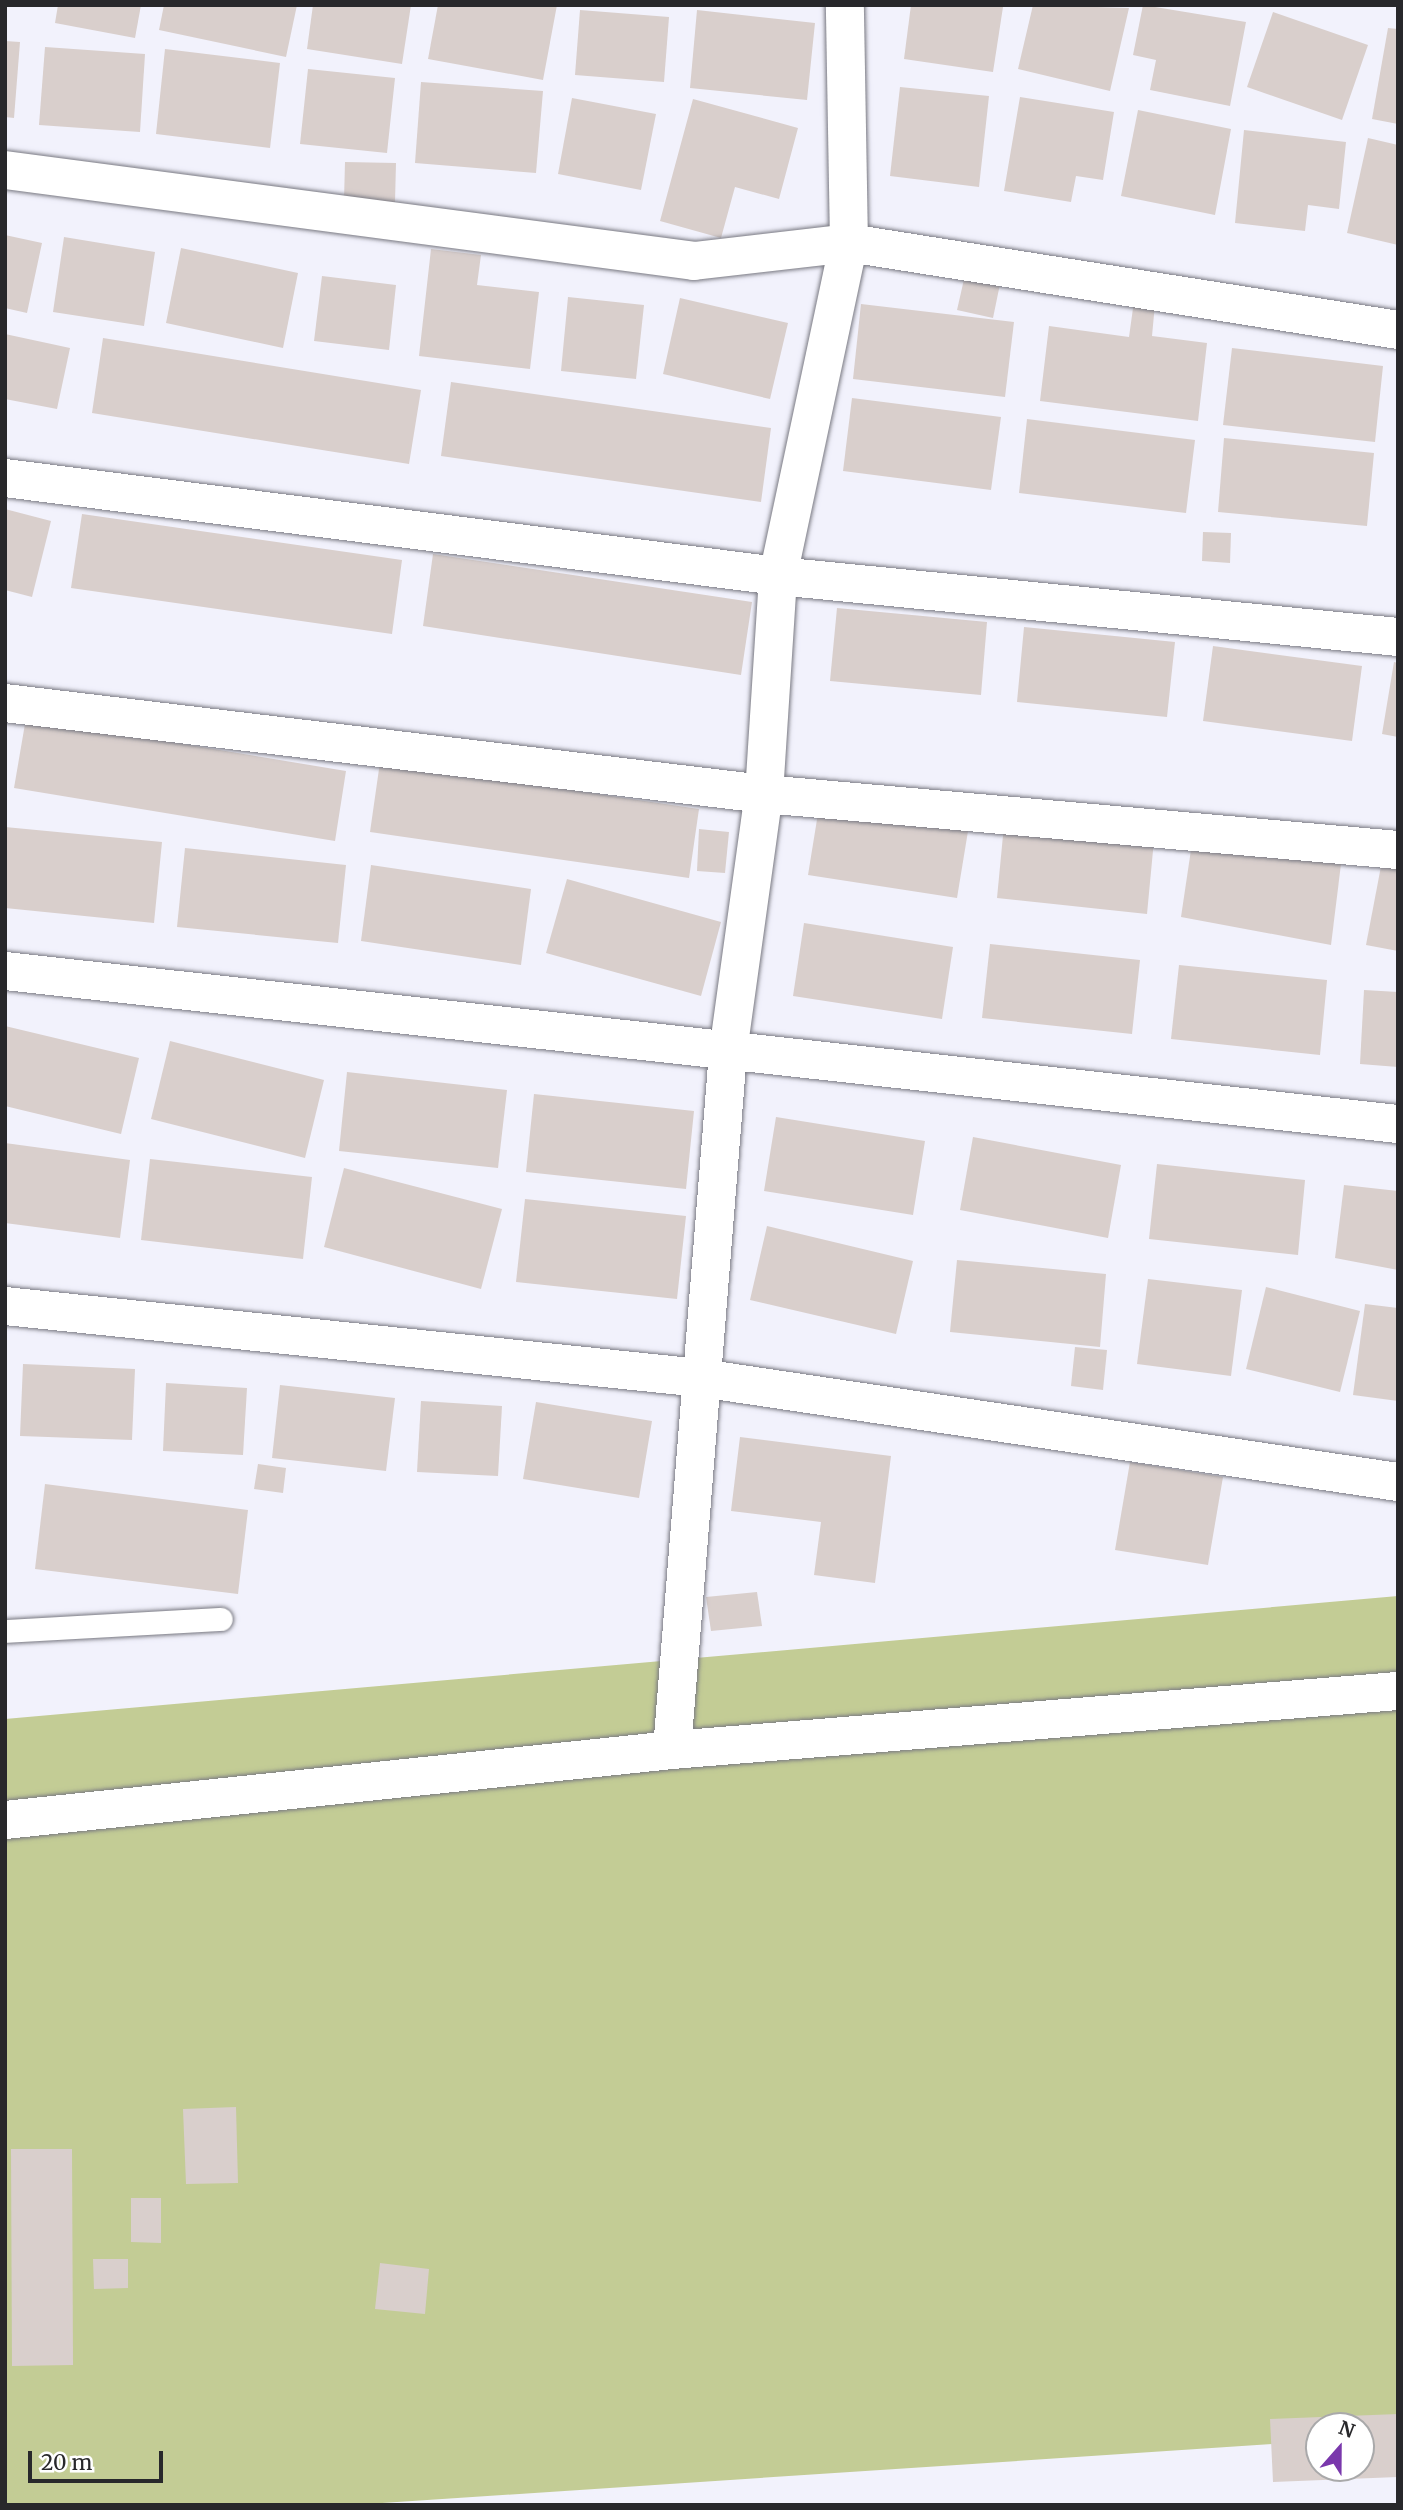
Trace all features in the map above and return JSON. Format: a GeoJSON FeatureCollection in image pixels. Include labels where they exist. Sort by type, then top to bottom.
{"type":"FeatureCollection","features":[{"type":"Feature","properties":{"kind":"street"},"geometry":{"type":"LineString","coordinates":[[672,1750],[728,1052],[764,793],[778,576],[849,243],[845,5]]}},
{"type":"Feature","properties":{"kind":"street"},"geometry":{"type":"LineString","coordinates":[[5,170],[694,261],[849,243],[1398,330]]}},
{"type":"Feature","properties":{"kind":"street"},"geometry":{"type":"LineString","coordinates":[[5,478],[778,576],[1398,637]]}},
{"type":"Feature","properties":{"kind":"street"},"geometry":{"type":"LineString","coordinates":[[5,704],[764,793],[1398,850]]}},
{"type":"Feature","properties":{"kind":"street"},"geometry":{"type":"LineString","coordinates":[[5,971],[1398,1124]]}},
{"type":"Feature","properties":{"kind":"street"},"geometry":{"type":"LineString","coordinates":[[5,1306],[701,1378],[1398,1482]]}},
{"type":"Feature","properties":{"kind":"street"},"geometry":{"type":"LineString","coordinates":[[5,1820],[672,1750],[1398,1690]]}},
{"type":"Feature","properties":{"kind":"lane"},"geometry":{"type":"LineString","coordinates":[[5,1631],[221,1619]]}},
{"type":"Feature","properties":{"kind":"green space"},"geometry":{"type":"Polygon","coordinates":[[[1398,1596],[1398,2435],[1375,2429],[1375,2412],[1305,2412],[1305,2442],[352,2505],[5,2505],[5,1719],[1398,1596]]]}},
{"type":"Feature","properties":{"kind":"building"},"geometry":{"type":"Polygon","coordinates":[[[58,5],[141,5],[135,38],[55,23],[58,5]]]}},
{"type":"Feature","properties":{"kind":"building"},"geometry":{"type":"Polygon","coordinates":[[[164,5],[297,5],[286,57],[159,30],[164,5]]]}},
{"type":"Feature","properties":{"kind":"building"},"geometry":{"type":"Polygon","coordinates":[[[313,5],[411,5],[402,64],[307,49],[313,5]]]}},
{"type":"Feature","properties":{"kind":"building"},"geometry":{"type":"Polygon","coordinates":[[[438,5],[557,5],[543,80],[428,59],[438,5]]]}},
{"type":"Feature","properties":{"kind":"building"},"geometry":{"type":"Polygon","coordinates":[[[911,5],[1003,7],[993,72],[904,59],[911,5]]]}},
{"type":"Feature","properties":{"kind":"building"},"geometry":{"type":"Polygon","coordinates":[[[1033,5],[1129,8],[1110,91],[1018,69],[1033,5]]]}},
{"type":"Feature","properties":{"kind":"building"},"geometry":{"type":"Polygon","coordinates":[[[1143,5],[1246,22],[1230,106],[1150,90],[1156,60],[1133,55],[1143,5]]]}},
{"type":"Feature","properties":{"kind":"building"},"geometry":{"type":"Polygon","coordinates":[[[580,10],[669,17],[664,82],[575,75],[580,10]]]}},
{"type":"Feature","properties":{"kind":"building"},"geometry":{"type":"Polygon","coordinates":[[[697,10],[815,23],[807,100],[690,88],[697,10]]]}},
{"type":"Feature","properties":{"kind":"building"},"geometry":{"type":"Polygon","coordinates":[[[1273,12],[1368,45],[1342,120],[1247,87],[1273,12]]]}},
{"type":"Feature","properties":{"kind":"building"},"geometry":{"type":"Polygon","coordinates":[[[1388,28],[1398,29],[1398,124],[1372,119],[1388,28]]]}},
{"type":"Feature","properties":{"kind":"building"},"geometry":{"type":"Polygon","coordinates":[[[5,41],[20,42],[14,118],[5,117],[5,41]]]}},
{"type":"Feature","properties":{"kind":"building"},"geometry":{"type":"Polygon","coordinates":[[[45,47],[145,54],[140,132],[39,125],[45,47]]]}},
{"type":"Feature","properties":{"kind":"building"},"geometry":{"type":"Polygon","coordinates":[[[165,49],[280,63],[270,148],[156,134],[165,49]]]}},
{"type":"Feature","properties":{"kind":"building"},"geometry":{"type":"Polygon","coordinates":[[[308,69],[395,78],[387,153],[300,144],[308,69]]]}},
{"type":"Feature","properties":{"kind":"building"},"geometry":{"type":"Polygon","coordinates":[[[421,82],[543,91],[536,173],[415,163],[421,82]]]}},
{"type":"Feature","properties":{"kind":"building"},"geometry":{"type":"Polygon","coordinates":[[[900,87],[989,96],[979,187],[890,176],[900,87]]]}},
{"type":"Feature","properties":{"kind":"building"},"geometry":{"type":"Polygon","coordinates":[[[1020,97],[1114,112],[1103,180],[1076,176],[1071,202],[1004,191],[1020,97]]]}},
{"type":"Feature","properties":{"kind":"building"},"geometry":{"type":"Polygon","coordinates":[[[572,98],[656,114],[641,190],[558,174],[572,98]]]}},
{"type":"Feature","properties":{"kind":"building"},"geometry":{"type":"Polygon","coordinates":[[[693,99],[798,128],[779,199],[735,187],[721,238],[660,221],[693,99]]]}},
{"type":"Feature","properties":{"kind":"building"},"geometry":{"type":"Polygon","coordinates":[[[1138,110],[1231,129],[1215,215],[1121,196],[1138,110]]]}},
{"type":"Feature","properties":{"kind":"building"},"geometry":{"type":"Polygon","coordinates":[[[1244,130],[1346,142],[1339,209],[1308,205],[1305,231],[1235,223],[1244,130]]]}},
{"type":"Feature","properties":{"kind":"building"},"geometry":{"type":"Polygon","coordinates":[[[1368,138],[1398,145],[1398,245],[1347,233],[1368,138]]]}},
{"type":"Feature","properties":{"kind":"building"},"geometry":{"type":"Polygon","coordinates":[[[345,162],[396,163],[395,202],[344,200],[345,162]]]}},
{"type":"Feature","properties":{"kind":"building"},"geometry":{"type":"Polygon","coordinates":[[[5,235],[42,243],[27,313],[5,308],[5,235]]]}},
{"type":"Feature","properties":{"kind":"building"},"geometry":{"type":"Polygon","coordinates":[[[64,237],[155,252],[144,326],[53,312],[64,237]]]}},
{"type":"Feature","properties":{"kind":"building"},"geometry":{"type":"Polygon","coordinates":[[[181,248],[298,273],[283,348],[166,323],[181,248]]]}},
{"type":"Feature","properties":{"kind":"building"},"geometry":{"type":"Polygon","coordinates":[[[431,249],[481,255],[477,285],[539,292],[530,369],[419,356],[431,249]]]}},
{"type":"Feature","properties":{"kind":"building"},"geometry":{"type":"Polygon","coordinates":[[[965,275],[1000,284],[993,318],[957,310],[965,275]]]}},
{"type":"Feature","properties":{"kind":"building"},"geometry":{"type":"Polygon","coordinates":[[[322,276],[396,285],[389,350],[314,341],[322,276]]]}},
{"type":"Feature","properties":{"kind":"building"},"geometry":{"type":"Polygon","coordinates":[[[568,297],[644,305],[636,379],[561,371],[568,297]]]}},
{"type":"Feature","properties":{"kind":"building"},"geometry":{"type":"Polygon","coordinates":[[[680,298],[788,323],[770,399],[663,374],[680,298]]]}},
{"type":"Feature","properties":{"kind":"building"},"geometry":{"type":"Polygon","coordinates":[[[1134,301],[1155,304],[1152,336],[1207,343],[1198,421],[1040,401],[1049,326],[1129,337],[1134,301]]]}},
{"type":"Feature","properties":{"kind":"building"},"geometry":{"type":"Polygon","coordinates":[[[861,304],[1014,322],[1005,397],[853,379],[861,304]]]}},
{"type":"Feature","properties":{"kind":"building"},"geometry":{"type":"Polygon","coordinates":[[[5,334],[70,348],[57,409],[5,399],[5,334]]]}},
{"type":"Feature","properties":{"kind":"building"},"geometry":{"type":"Polygon","coordinates":[[[103,338],[421,390],[409,464],[92,413],[103,338]]]}},
{"type":"Feature","properties":{"kind":"building"},"geometry":{"type":"Polygon","coordinates":[[[1232,348],[1383,366],[1375,442],[1223,425],[1232,348]]]}},
{"type":"Feature","properties":{"kind":"building"},"geometry":{"type":"Polygon","coordinates":[[[451,382],[771,428],[761,502],[441,456],[451,382]]]}},
{"type":"Feature","properties":{"kind":"building"},"geometry":{"type":"Polygon","coordinates":[[[852,398],[1001,417],[991,490],[843,471],[852,398]]]}},
{"type":"Feature","properties":{"kind":"building"},"geometry":{"type":"Polygon","coordinates":[[[1027,419],[1195,440],[1186,513],[1019,493],[1027,419]]]}},
{"type":"Feature","properties":{"kind":"building"},"geometry":{"type":"Polygon","coordinates":[[[1224,438],[1374,453],[1367,526],[1218,512],[1224,438]]]}},
{"type":"Feature","properties":{"kind":"building"},"geometry":{"type":"Polygon","coordinates":[[[5,509],[51,521],[32,597],[5,590],[5,509]]]}},
{"type":"Feature","properties":{"kind":"building"},"geometry":{"type":"Polygon","coordinates":[[[82,514],[402,560],[392,634],[71,588],[82,514]]]}},
{"type":"Feature","properties":{"kind":"building"},"geometry":{"type":"Polygon","coordinates":[[[1203,532],[1231,533],[1230,563],[1202,561],[1203,532]]]}},
{"type":"Feature","properties":{"kind":"building"},"geometry":{"type":"Polygon","coordinates":[[[433,554],[752,602],[741,675],[423,626],[433,554]]]}},
{"type":"Feature","properties":{"kind":"building"},"geometry":{"type":"Polygon","coordinates":[[[837,608],[987,622],[981,695],[830,681],[837,608]]]}},
{"type":"Feature","properties":{"kind":"building"},"geometry":{"type":"Polygon","coordinates":[[[1024,627],[1175,642],[1167,717],[1017,702],[1024,627]]]}},
{"type":"Feature","properties":{"kind":"building"},"geometry":{"type":"Polygon","coordinates":[[[1213,646],[1362,666],[1352,741],[1203,721],[1213,646]]]}},
{"type":"Feature","properties":{"kind":"building"},"geometry":{"type":"Polygon","coordinates":[[[1394,662],[1398,663],[1398,737],[1382,734],[1394,662]]]}},
{"type":"Feature","properties":{"kind":"building"},"geometry":{"type":"Polygon","coordinates":[[[26,718],[346,771],[335,841],[14,788],[26,718]]]}},
{"type":"Feature","properties":{"kind":"building"},"geometry":{"type":"Polygon","coordinates":[[[380,762],[699,809],[689,878],[370,832],[380,762]]]}},
{"type":"Feature","properties":{"kind":"building"},"geometry":{"type":"Polygon","coordinates":[[[820,801],[969,825],[957,898],[808,875],[820,801]]]}},
{"type":"Feature","properties":{"kind":"building"},"geometry":{"type":"Polygon","coordinates":[[[1004,825],[1154,840],[1147,914],[997,898],[1004,825]]]}},
{"type":"Feature","properties":{"kind":"building"},"geometry":{"type":"Polygon","coordinates":[[[5,827],[162,842],[154,923],[5,908],[5,827]]]}},
{"type":"Feature","properties":{"kind":"building"},"geometry":{"type":"Polygon","coordinates":[[[699,829],[729,832],[725,873],[697,871],[699,829]]]}},
{"type":"Feature","properties":{"kind":"building"},"geometry":{"type":"Polygon","coordinates":[[[1192,843],[1341,864],[1331,945],[1181,917],[1192,843]]]}},
{"type":"Feature","properties":{"kind":"building"},"geometry":{"type":"Polygon","coordinates":[[[185,848],[346,865],[338,943],[177,927],[185,848]]]}},
{"type":"Feature","properties":{"kind":"building"},"geometry":{"type":"Polygon","coordinates":[[[1382,861],[1398,864],[1398,951],[1366,945],[1382,861]]]}},
{"type":"Feature","properties":{"kind":"building"},"geometry":{"type":"Polygon","coordinates":[[[371,865],[531,889],[521,965],[361,941],[371,865]]]}},
{"type":"Feature","properties":{"kind":"building"},"geometry":{"type":"Polygon","coordinates":[[[567,879],[721,922],[701,996],[546,953],[567,879]]]}},
{"type":"Feature","properties":{"kind":"building"},"geometry":{"type":"Polygon","coordinates":[[[804,923],[953,947],[942,1019],[793,996],[804,923]]]}},
{"type":"Feature","properties":{"kind":"building"},"geometry":{"type":"Polygon","coordinates":[[[990,944],[1140,960],[1132,1034],[982,1018],[990,944]]]}},
{"type":"Feature","properties":{"kind":"building"},"geometry":{"type":"Polygon","coordinates":[[[1179,965],[1327,980],[1320,1055],[1171,1039],[1179,965]]]}},
{"type":"Feature","properties":{"kind":"building"},"geometry":{"type":"Polygon","coordinates":[[[1364,990],[1398,992],[1398,1067],[1360,1064],[1364,990]]]}},
{"type":"Feature","properties":{"kind":"building"},"geometry":{"type":"Polygon","coordinates":[[[5,1026],[139,1058],[121,1134],[5,1106],[5,1026]]]}},
{"type":"Feature","properties":{"kind":"building"},"geometry":{"type":"Polygon","coordinates":[[[170,1041],[324,1080],[305,1158],[151,1119],[170,1041]]]}},
{"type":"Feature","properties":{"kind":"building"},"geometry":{"type":"Polygon","coordinates":[[[347,1072],[507,1090],[498,1168],[339,1151],[347,1072]]]}},
{"type":"Feature","properties":{"kind":"building"},"geometry":{"type":"Polygon","coordinates":[[[534,1094],[694,1111],[686,1189],[526,1172],[534,1094]]]}},
{"type":"Feature","properties":{"kind":"building"},"geometry":{"type":"Polygon","coordinates":[[[776,1117],[925,1141],[913,1215],[764,1191],[776,1117]]]}},
{"type":"Feature","properties":{"kind":"building"},"geometry":{"type":"Polygon","coordinates":[[[973,1137],[1121,1165],[1108,1238],[960,1210],[973,1137]]]}},
{"type":"Feature","properties":{"kind":"building"},"geometry":{"type":"Polygon","coordinates":[[[5,1143],[130,1160],[120,1238],[5,1223],[5,1143]]]}},
{"type":"Feature","properties":{"kind":"building"},"geometry":{"type":"Polygon","coordinates":[[[150,1159],[312,1177],[303,1259],[141,1240],[150,1159]]]}},
{"type":"Feature","properties":{"kind":"building"},"geometry":{"type":"Polygon","coordinates":[[[1157,1164],[1305,1180],[1298,1255],[1149,1239],[1157,1164]]]}},
{"type":"Feature","properties":{"kind":"building"},"geometry":{"type":"Polygon","coordinates":[[[344,1168],[502,1209],[481,1289],[324,1247],[344,1168]]]}},
{"type":"Feature","properties":{"kind":"building"},"geometry":{"type":"Polygon","coordinates":[[[1344,1185],[1398,1191],[1398,1270],[1335,1258],[1344,1185]]]}},
{"type":"Feature","properties":{"kind":"building"},"geometry":{"type":"Polygon","coordinates":[[[525,1199],[686,1216],[677,1299],[516,1282],[525,1199]]]}},
{"type":"Feature","properties":{"kind":"building"},"geometry":{"type":"Polygon","coordinates":[[[767,1226],[913,1261],[896,1334],[750,1300],[767,1226]]]}},
{"type":"Feature","properties":{"kind":"building"},"geometry":{"type":"Polygon","coordinates":[[[957,1260],[1106,1274],[1100,1347],[950,1332],[957,1260]]]}},
{"type":"Feature","properties":{"kind":"building"},"geometry":{"type":"Polygon","coordinates":[[[1148,1279],[1242,1290],[1231,1376],[1137,1364],[1148,1279]]]}},
{"type":"Feature","properties":{"kind":"building"},"geometry":{"type":"Polygon","coordinates":[[[1266,1287],[1360,1311],[1340,1392],[1246,1369],[1266,1287]]]}},
{"type":"Feature","properties":{"kind":"building"},"geometry":{"type":"Polygon","coordinates":[[[1365,1304],[1398,1308],[1398,1401],[1353,1395],[1365,1304]]]}},
{"type":"Feature","properties":{"kind":"building"},"geometry":{"type":"Polygon","coordinates":[[[1075,1347],[1107,1350],[1103,1390],[1071,1386],[1075,1347]]]}},
{"type":"Feature","properties":{"kind":"building"},"geometry":{"type":"Polygon","coordinates":[[[23,1364],[135,1369],[132,1440],[20,1436],[23,1364]]]}},
{"type":"Feature","properties":{"kind":"building"},"geometry":{"type":"Polygon","coordinates":[[[166,1383],[247,1388],[243,1455],[163,1451],[166,1383]]]}},
{"type":"Feature","properties":{"kind":"building"},"geometry":{"type":"Polygon","coordinates":[[[280,1385],[395,1398],[386,1471],[272,1458],[280,1385]]]}},
{"type":"Feature","properties":{"kind":"building"},"geometry":{"type":"Polygon","coordinates":[[[421,1401],[502,1406],[498,1476],[417,1472],[421,1401]]]}},
{"type":"Feature","properties":{"kind":"building"},"geometry":{"type":"Polygon","coordinates":[[[536,1402],[652,1421],[639,1498],[523,1479],[536,1402]]]}},
{"type":"Feature","properties":{"kind":"building"},"geometry":{"type":"Polygon","coordinates":[[[740,1437],[891,1456],[875,1583],[814,1575],[821,1522],[731,1511],[740,1437]]]}},
{"type":"Feature","properties":{"kind":"building"},"geometry":{"type":"Polygon","coordinates":[[[1130,1462],[1223,1477],[1208,1565],[1115,1550],[1130,1462]]]}},
{"type":"Feature","properties":{"kind":"building"},"geometry":{"type":"Polygon","coordinates":[[[258,1464],[286,1468],[283,1493],[254,1489],[258,1464]]]}},
{"type":"Feature","properties":{"kind":"building"},"geometry":{"type":"Polygon","coordinates":[[[45,1484],[248,1510],[238,1594],[35,1569],[45,1484]]]}},
{"type":"Feature","properties":{"kind":"building"},"geometry":{"type":"Polygon","coordinates":[[[757,1592],[762,1626],[711,1631],[706,1597],[757,1592]]]}},
{"type":"Feature","properties":{"kind":"building"},"geometry":{"type":"Polygon","coordinates":[[[236,2107],[238,2183],[186,2184],[183,2109],[236,2107]]]}},
{"type":"Feature","properties":{"kind":"building"},"geometry":{"type":"Polygon","coordinates":[[[11,2149],[72,2149],[73,2365],[12,2366],[11,2149]]]}},
{"type":"Feature","properties":{"kind":"building"},"geometry":{"type":"Polygon","coordinates":[[[131,2198],[161,2198],[161,2243],[131,2242],[131,2198]]]}},
{"type":"Feature","properties":{"kind":"building"},"geometry":{"type":"Polygon","coordinates":[[[93,2259],[128,2259],[128,2288],[94,2289],[93,2259]]]}},
{"type":"Feature","properties":{"kind":"building"},"geometry":{"type":"Polygon","coordinates":[[[380,2263],[429,2269],[425,2314],[375,2309],[380,2263]]]}},
{"type":"Feature","properties":{"kind":"building"},"geometry":{"type":"Polygon","coordinates":[[[1398,2414],[1398,2477],[1375,2478],[1375,2415],[1398,2414]]]}},
{"type":"Feature","properties":{"kind":"building"},"geometry":{"type":"Polygon","coordinates":[[[1305,2418],[1305,2481],[1273,2482],[1270,2419],[1305,2418]]]}}]}
